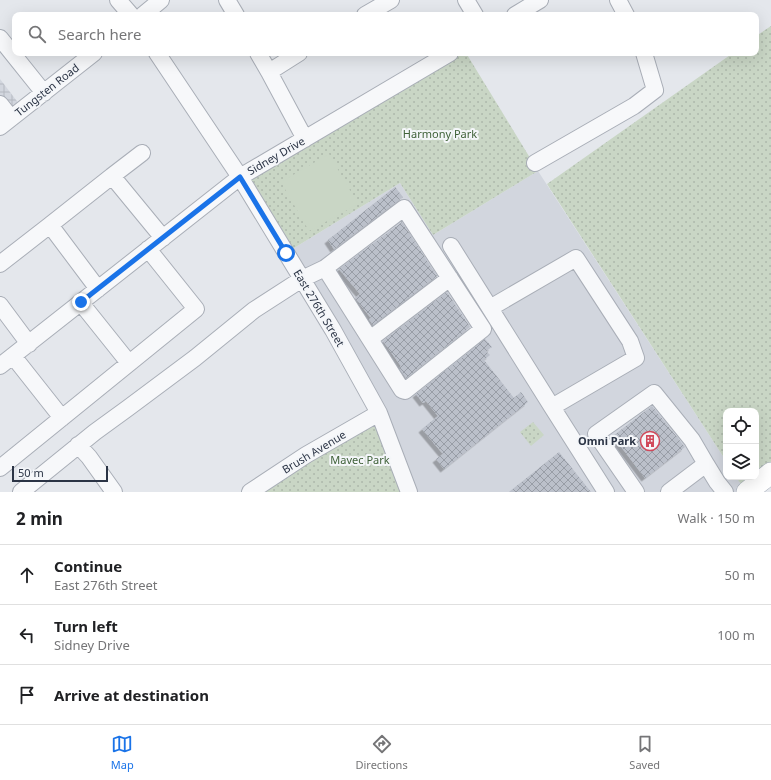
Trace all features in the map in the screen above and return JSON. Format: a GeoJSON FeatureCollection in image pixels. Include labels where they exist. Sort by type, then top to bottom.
{"type":"FeatureCollection","features":[{"type":"Feature","properties":{"kind":"main road"},"geometry":{"type":"LineString","coordinates":[[747,492],[771,473]]}},
{"type":"Feature","properties":{"kind":"street"},"geometry":{"type":"LineString","coordinates":[[118,0],[128,12]]}},
{"type":"Feature","properties":{"kind":"street"},"geometry":{"type":"LineString","coordinates":[[147,12],[161,0]]}},
{"type":"Feature","properties":{"kind":"street"},"geometry":{"type":"LineString","coordinates":[[227,0],[234,12]]}},
{"type":"Feature","properties":{"kind":"street"},"geometry":{"type":"LineString","coordinates":[[370,12],[391,0]]}},
{"type":"Feature","properties":{"kind":"street"},"geometry":{"type":"LineString","coordinates":[[466,0],[473,12]]}},
{"type":"Feature","properties":{"kind":"street"},"geometry":{"type":"LineString","coordinates":[[520,12],[540,0]]}},
{"type":"Feature","properties":{"kind":"street"},"geometry":{"type":"LineString","coordinates":[[618,0],[624,12]]}},
{"type":"Feature","properties":{"kind":"street"},"geometry":{"type":"LineString","coordinates":[[0,38],[12,53]]}},
{"type":"Feature","properties":{"kind":"street"},"geometry":{"type":"LineString","coordinates":[[14,56],[44,93]]}},
{"type":"Feature","properties":{"kind":"street","name":"Tungsten Road"},"geometry":{"type":"LineString","coordinates":[[6,123],[90,56]]}},
{"type":"Feature","properties":{"kind":"street","name":"East 276th Street"},"geometry":{"type":"LineString","coordinates":[[159,56],[240,177],[333,330],[379,413],[409,492]]}},
{"type":"Feature","properties":{"kind":"street"},"geometry":{"type":"LineString","coordinates":[[260,56],[305,139]]}},
{"type":"Feature","properties":{"kind":"street"},"geometry":{"type":"LineString","coordinates":[[269,72],[294,56]]}},
{"type":"Feature","properties":{"kind":"street","name":"Sidney Drive"},"geometry":{"type":"LineString","coordinates":[[0,366],[240,177],[445,56]]}},
{"type":"Feature","properties":{"kind":"street"},"geometry":{"type":"LineString","coordinates":[[535,163],[634,106],[655,90],[645,56]]}},
{"type":"Feature","properties":{"kind":"street"},"geometry":{"type":"LineString","coordinates":[[0,104],[6,123]]}},
{"type":"Feature","properties":{"kind":"street"},"geometry":{"type":"LineString","coordinates":[[0,264],[142,153]]}},
{"type":"Feature","properties":{"kind":"street"},"geometry":{"type":"LineString","coordinates":[[112,176],[163,238]]}},
{"type":"Feature","properties":{"kind":"street"},"geometry":{"type":"LineString","coordinates":[[21,492],[78,445],[195,358],[254,310],[302,279],[325,268],[404,208],[483,329],[405,391],[402,390],[325,268]]}},
{"type":"Feature","properties":{"kind":"street"},"geometry":{"type":"LineString","coordinates":[[50,225],[98,289]]}},
{"type":"Feature","properties":{"kind":"street"},"geometry":{"type":"LineString","coordinates":[[451,246],[606,492]]}},
{"type":"Feature","properties":{"kind":"street"},"geometry":{"type":"LineString","coordinates":[[0,468],[196,308],[148,249]]}},
{"type":"Feature","properties":{"kind":"street"},"geometry":{"type":"LineString","coordinates":[[490,308],[576,258],[630,341],[636,358],[552,407]]}},
{"type":"Feature","properties":{"kind":"street"},"geometry":{"type":"LineString","coordinates":[[370,339],[450,278]]}},
{"type":"Feature","properties":{"kind":"street"},"geometry":{"type":"LineString","coordinates":[[81,302],[129,363]]}},
{"type":"Feature","properties":{"kind":"street"},"geometry":{"type":"LineString","coordinates":[[0,305],[29,344]]}},
{"type":"Feature","properties":{"kind":"street"},"geometry":{"type":"LineString","coordinates":[[13,356],[62,418]]}},
{"type":"Feature","properties":{"kind":"street"},"geometry":{"type":"LineString","coordinates":[[636,492],[596,434],[654,393],[692,440],[717,482],[725,492]]}},
{"type":"Feature","properties":{"kind":"street","name":"Brush Avenue"},"geometry":{"type":"LineString","coordinates":[[250,492],[306,455],[379,413]]}},
{"type":"Feature","properties":{"kind":"street"},"geometry":{"type":"LineString","coordinates":[[78,445],[89,457],[114,492]]}},
{"type":"Feature","properties":{"kind":"street"},"geometry":{"type":"LineString","coordinates":[[669,492],[706,464]]}},
{"type":"Feature","properties":{"kind":"shaded area"},"geometry":{"type":"Polygon","coordinates":[[[0,79],[23,109],[0,127],[0,79]]]}},
{"type":"Feature","properties":{"kind":"shaded area"},"geometry":{"type":"Polygon","coordinates":[[[538,171],[723,456],[723,480],[738,480],[746,492],[409,492],[379,413],[286,253],[400,183],[433,235],[538,171]]]}},
{"type":"Feature","properties":{"kind":"green space"},"geometry":{"type":"Polygon","coordinates":[[[771,26],[771,473],[746,492],[738,480],[759,480],[759,408],[723,408],[723,456],[547,184],[729,56],[759,56],[759,34],[771,26]]]}},
{"type":"Feature","properties":{"kind":"green space","name":"Harmony Park"},"geometry":{"type":"Polygon","coordinates":[[[445,56],[468,56],[538,171],[433,235],[400,183],[286,253],[240,177],[445,56]]]}},
{"type":"Feature","properties":{"kind":"green space"},"geometry":{"type":"Polygon","coordinates":[[[329,154],[358,204],[309,231],[281,182],[329,154]]]}},
{"type":"Feature","properties":{"kind":"green space","name":"Mavec Park"},"geometry":{"type":"Polygon","coordinates":[[[379,413],[409,492],[263,492],[379,413]]]}},
{"type":"Feature","properties":{"kind":"green space"},"geometry":{"type":"Polygon","coordinates":[[[533,422],[544,435],[531,446],[520,432],[533,422]]]}},
{"type":"Feature","properties":{"kind":"building"},"geometry":{"type":"Polygon","coordinates":[[[395,187],[403,197],[334,249],[328,240],[395,187]]]}},
{"type":"Feature","properties":{"kind":"building"},"geometry":{"type":"Polygon","coordinates":[[[402,222],[437,276],[373,325],[369,319],[371,318],[355,298],[360,294],[339,269],[402,222]]]}},
{"type":"Feature","properties":{"kind":"building"},"geometry":{"type":"Polygon","coordinates":[[[447,292],[470,327],[406,378],[399,368],[401,366],[383,341],[447,292]]]}},
{"type":"Feature","properties":{"kind":"building"},"geometry":{"type":"Polygon","coordinates":[[[485,339],[492,347],[486,351],[490,355],[484,360],[514,398],[521,392],[528,402],[444,469],[436,459],[443,454],[422,429],[438,416],[426,401],[423,403],[416,394],[485,339]]]}},
{"type":"Feature","properties":{"kind":"building","name":"Omni Park"},"geometry":{"type":"Polygon","coordinates":[[[652,406],[685,447],[645,478],[613,436],[652,406]]]}},
{"type":"Feature","properties":{"kind":"building"},"geometry":{"type":"Polygon","coordinates":[[[559,452],[591,492],[509,492],[543,465],[559,452]]]}},
{"type":"Feature","properties":{"kind":"place","name":"Omni Park"},"geometry":{"type":"Point","coordinates":[650,441]}},
{"type":"Feature","properties":{"kind":"route"},"geometry":{"type":"LineString","coordinates":[[81,302],[240,177],[286,253]]}}]}
